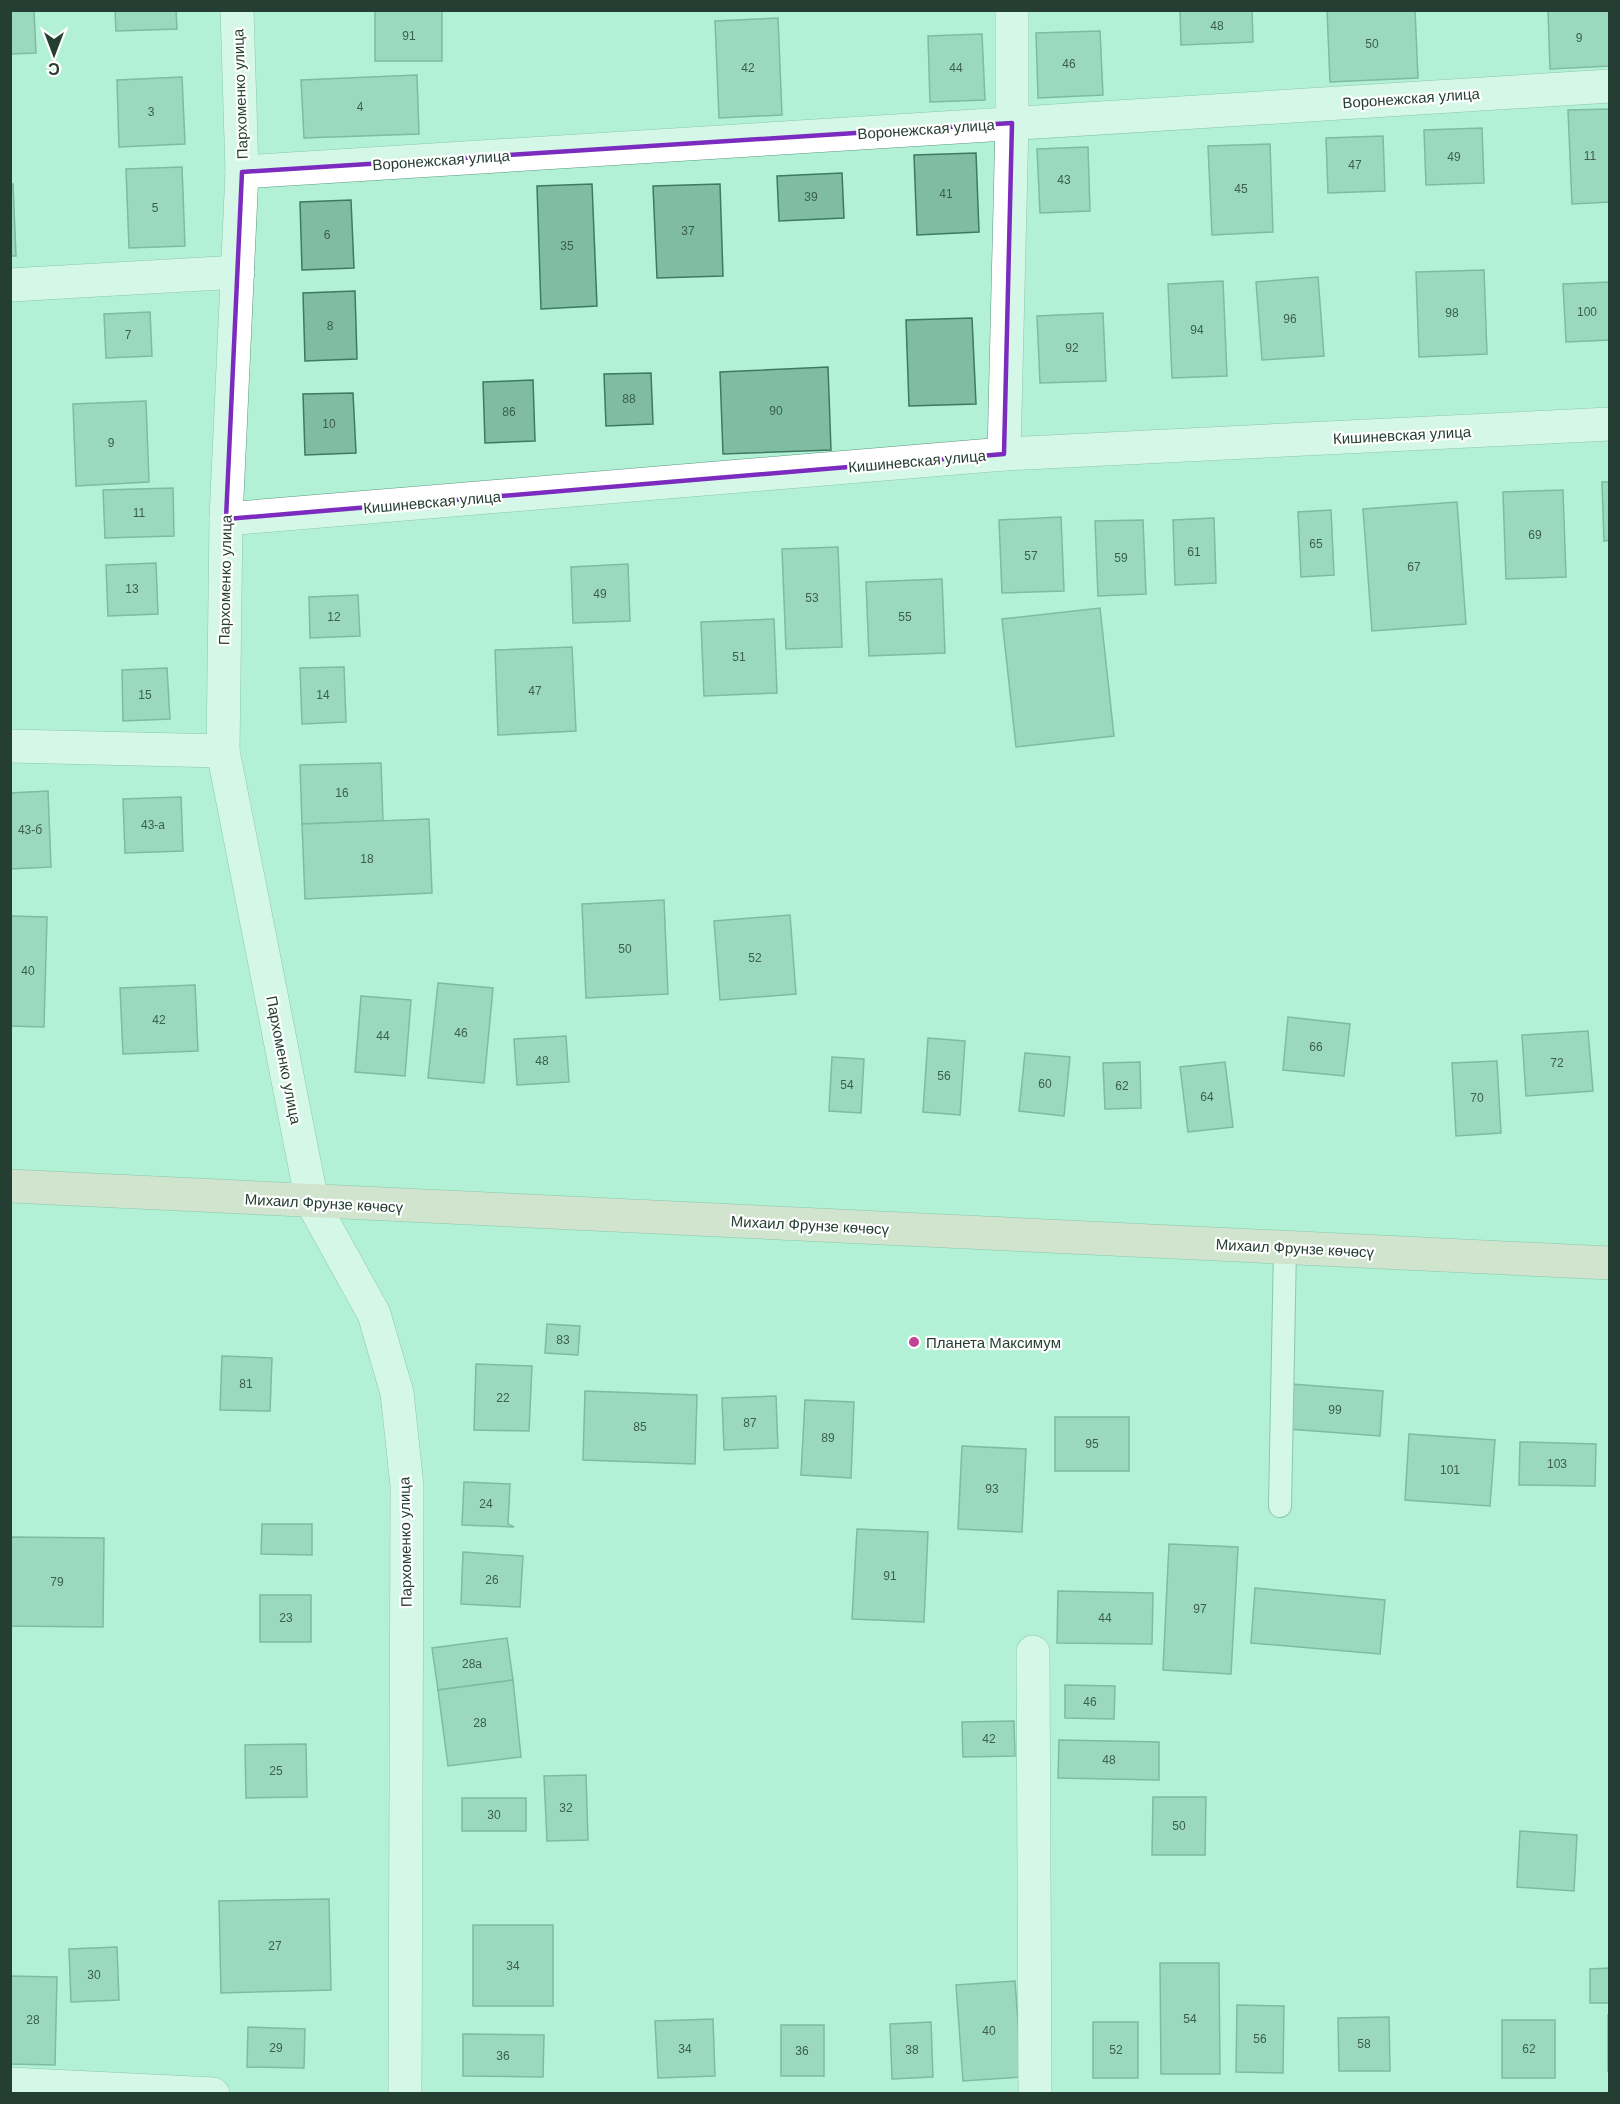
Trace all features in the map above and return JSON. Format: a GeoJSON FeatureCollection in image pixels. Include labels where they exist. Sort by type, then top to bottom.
{"type":"FeatureCollection","features":[{"type":"Feature","properties":{"kind":"main road","name":"Михаил Фрунзе көчөсү"},"geometry":{"type":"LineString","coordinates":[[10,1186],[1610,1263]]}},
{"type":"Feature","properties":{"kind":"street","name":"Пархоменко улица"},"geometry":{"type":"LineString","coordinates":[[237,10],[242,172],[226,519],[223,751],[312,1202],[374,1314],[397,1393],[406,1486],[405,2094]]}},
{"type":"Feature","properties":{"kind":"street"},"geometry":{"type":"LineString","coordinates":[[1004,454],[1012,123],[1012,10]]}},
{"type":"Feature","properties":{"kind":"street","name":"Воронежская улица"},"geometry":{"type":"LineString","coordinates":[[242,172],[1610,86]]}},
{"type":"Feature","properties":{"kind":"street"},"geometry":{"type":"LineString","coordinates":[[10,285],[238,272]]}},
{"type":"Feature","properties":{"kind":"street","name":"Кишиневская улица"},"geometry":{"type":"LineString","coordinates":[[226,519],[1004,454],[1610,424]]}},
{"type":"Feature","properties":{"kind":"street"},"geometry":{"type":"LineString","coordinates":[[10,746],[223,751]]}},
{"type":"Feature","properties":{"kind":"street"},"geometry":{"type":"LineString","coordinates":[[1033,1652],[1035,2094]]}},
{"type":"Feature","properties":{"kind":"street"},"geometry":{"type":"LineString","coordinates":[[10,2084],[213,2094]]}},
{"type":"Feature","properties":{"kind":"lane"},"geometry":{"type":"LineString","coordinates":[[1280,1506],[1285,1248]]}},
{"type":"Feature","properties":{"kind":"highlighted area"},"geometry":{"type":"Polygon","coordinates":[[[1012,123],[1004,454],[226,519],[242,172],[1012,123]]]}},
{"type":"Feature","properties":{"kind":"building"},"geometry":{"type":"Polygon","coordinates":[[[10,10],[34,10],[36,53],[10,54],[10,10]]]}},
{"type":"Feature","properties":{"kind":"building"},"geometry":{"type":"Polygon","coordinates":[[[115,10],[176,10],[177,29],[116,31],[115,10]]]}},
{"type":"Feature","properties":{"kind":"building"},"geometry":{"type":"Polygon","coordinates":[[[375,10],[442,10],[442,61],[375,61],[375,10]]]}},
{"type":"Feature","properties":{"kind":"building"},"geometry":{"type":"Polygon","coordinates":[[[1180,10],[1252,10],[1253,42],[1181,45],[1180,10]]]}},
{"type":"Feature","properties":{"kind":"building"},"geometry":{"type":"Polygon","coordinates":[[[1327,10],[1415,10],[1418,78],[1330,82],[1327,10]]]}},
{"type":"Feature","properties":{"kind":"building"},"geometry":{"type":"Polygon","coordinates":[[[1548,10],[1610,10],[1610,66],[1550,69],[1548,10]]]}},
{"type":"Feature","properties":{"kind":"building"},"geometry":{"type":"Polygon","coordinates":[[[778,18],[782,115],[719,118],[715,21],[778,18]]]}},
{"type":"Feature","properties":{"kind":"building"},"geometry":{"type":"Polygon","coordinates":[[[1100,31],[1103,95],[1038,98],[1036,33],[1100,31]]]}},
{"type":"Feature","properties":{"kind":"building"},"geometry":{"type":"Polygon","coordinates":[[[982,34],[985,100],[930,102],[928,36],[982,34]]]}},
{"type":"Feature","properties":{"kind":"building"},"geometry":{"type":"Polygon","coordinates":[[[417,75],[419,134],[304,138],[301,80],[417,75]]]}},
{"type":"Feature","properties":{"kind":"building"},"geometry":{"type":"Polygon","coordinates":[[[182,77],[185,144],[119,147],[117,80],[182,77]]]}},
{"type":"Feature","properties":{"kind":"building"},"geometry":{"type":"Polygon","coordinates":[[[1610,109],[1610,202],[1572,204],[1568,110],[1610,109]]]}},
{"type":"Feature","properties":{"kind":"building"},"geometry":{"type":"Polygon","coordinates":[[[1482,128],[1484,183],[1426,185],[1424,130],[1482,128]]]}},
{"type":"Feature","properties":{"kind":"building"},"geometry":{"type":"Polygon","coordinates":[[[1383,136],[1385,191],[1328,193],[1326,138],[1383,136]]]}},
{"type":"Feature","properties":{"kind":"building"},"geometry":{"type":"Polygon","coordinates":[[[1270,144],[1273,232],[1212,235],[1208,146],[1270,144]]]}},
{"type":"Feature","properties":{"kind":"building"},"geometry":{"type":"Polygon","coordinates":[[[1088,147],[1090,211],[1040,213],[1037,149],[1088,147]]]}},
{"type":"Feature","properties":{"kind":"building"},"geometry":{"type":"Polygon","coordinates":[[[976,153],[979,232],[917,235],[914,155],[976,153]]]}},
{"type":"Feature","properties":{"kind":"building"},"geometry":{"type":"Polygon","coordinates":[[[182,167],[185,246],[129,248],[126,169],[182,167]]]}},
{"type":"Feature","properties":{"kind":"building"},"geometry":{"type":"Polygon","coordinates":[[[842,173],[844,218],[779,221],[777,176],[842,173]]]}},
{"type":"Feature","properties":{"kind":"building"},"geometry":{"type":"Polygon","coordinates":[[[10,184],[13,184],[16,256],[10,256],[10,184]]]}},
{"type":"Feature","properties":{"kind":"building"},"geometry":{"type":"Polygon","coordinates":[[[592,184],[597,306],[541,309],[537,186],[592,184]]]}},
{"type":"Feature","properties":{"kind":"building"},"geometry":{"type":"Polygon","coordinates":[[[720,184],[723,276],[657,278],[653,186],[720,184]]]}},
{"type":"Feature","properties":{"kind":"building"},"geometry":{"type":"Polygon","coordinates":[[[351,200],[354,268],[302,270],[300,202],[351,200]]]}},
{"type":"Feature","properties":{"kind":"building"},"geometry":{"type":"Polygon","coordinates":[[[1484,270],[1487,354],[1419,357],[1416,272],[1484,270]]]}},
{"type":"Feature","properties":{"kind":"building"},"geometry":{"type":"Polygon","coordinates":[[[1318,277],[1324,356],[1262,360],[1256,282],[1318,277]]]}},
{"type":"Feature","properties":{"kind":"building"},"geometry":{"type":"Polygon","coordinates":[[[1223,281],[1227,376],[1172,378],[1168,284],[1223,281]]]}},
{"type":"Feature","properties":{"kind":"building"},"geometry":{"type":"Polygon","coordinates":[[[1610,282],[1610,340],[1566,342],[1563,284],[1610,282]]]}},
{"type":"Feature","properties":{"kind":"building"},"geometry":{"type":"Polygon","coordinates":[[[355,291],[357,359],[305,361],[303,293],[355,291]]]}},
{"type":"Feature","properties":{"kind":"building"},"geometry":{"type":"Polygon","coordinates":[[[150,312],[152,356],[106,358],[104,314],[150,312]]]}},
{"type":"Feature","properties":{"kind":"building"},"geometry":{"type":"Polygon","coordinates":[[[1103,313],[1106,381],[1040,383],[1037,316],[1103,313]]]}},
{"type":"Feature","properties":{"kind":"building"},"geometry":{"type":"Polygon","coordinates":[[[972,318],[976,404],[909,406],[906,320],[972,318]]]}},
{"type":"Feature","properties":{"kind":"building"},"geometry":{"type":"Polygon","coordinates":[[[828,367],[831,450],[723,454],[720,372],[828,367]]]}},
{"type":"Feature","properties":{"kind":"building"},"geometry":{"type":"Polygon","coordinates":[[[651,373],[653,424],[606,426],[604,374],[651,373]]]}},
{"type":"Feature","properties":{"kind":"building"},"geometry":{"type":"Polygon","coordinates":[[[533,380],[535,441],[485,443],[483,382],[533,380]]]}},
{"type":"Feature","properties":{"kind":"building"},"geometry":{"type":"Polygon","coordinates":[[[353,393],[356,453],[305,455],[303,394],[353,393]]]}},
{"type":"Feature","properties":{"kind":"building"},"geometry":{"type":"Polygon","coordinates":[[[146,401],[149,482],[76,486],[73,404],[146,401]]]}},
{"type":"Feature","properties":{"kind":"building"},"geometry":{"type":"Polygon","coordinates":[[[1602,482],[1610,482],[1610,540],[1604,541],[1602,482]]]}},
{"type":"Feature","properties":{"kind":"building"},"geometry":{"type":"Polygon","coordinates":[[[173,488],[174,536],[105,538],[103,490],[173,488]]]}},
{"type":"Feature","properties":{"kind":"building"},"geometry":{"type":"Polygon","coordinates":[[[1563,490],[1566,577],[1506,579],[1503,492],[1563,490]]]}},
{"type":"Feature","properties":{"kind":"building"},"geometry":{"type":"Polygon","coordinates":[[[1457,502],[1466,624],[1372,631],[1363,509],[1457,502]]]}},
{"type":"Feature","properties":{"kind":"building"},"geometry":{"type":"Polygon","coordinates":[[[1331,510],[1334,575],[1301,577],[1298,512],[1331,510]]]}},
{"type":"Feature","properties":{"kind":"building"},"geometry":{"type":"Polygon","coordinates":[[[1061,517],[1064,591],[1002,593],[999,520],[1061,517]]]}},
{"type":"Feature","properties":{"kind":"building"},"geometry":{"type":"Polygon","coordinates":[[[1214,518],[1216,583],[1175,585],[1173,520],[1214,518]]]}},
{"type":"Feature","properties":{"kind":"building"},"geometry":{"type":"Polygon","coordinates":[[[1143,520],[1146,594],[1098,596],[1095,521],[1143,520]]]}},
{"type":"Feature","properties":{"kind":"building"},"geometry":{"type":"Polygon","coordinates":[[[838,547],[842,647],[786,649],[782,549],[838,547]]]}},
{"type":"Feature","properties":{"kind":"building"},"geometry":{"type":"Polygon","coordinates":[[[156,563],[158,614],[108,616],[106,565],[156,563]]]}},
{"type":"Feature","properties":{"kind":"building"},"geometry":{"type":"Polygon","coordinates":[[[628,564],[630,621],[573,623],[571,567],[628,564]]]}},
{"type":"Feature","properties":{"kind":"building"},"geometry":{"type":"Polygon","coordinates":[[[942,579],[945,653],[869,656],[866,582],[942,579]]]}},
{"type":"Feature","properties":{"kind":"building"},"geometry":{"type":"Polygon","coordinates":[[[358,595],[360,636],[310,638],[309,597],[358,595]]]}},
{"type":"Feature","properties":{"kind":"building"},"geometry":{"type":"Polygon","coordinates":[[[1100,608],[1114,736],[1016,747],[1002,619],[1100,608]]]}},
{"type":"Feature","properties":{"kind":"building"},"geometry":{"type":"Polygon","coordinates":[[[774,619],[777,693],[704,696],[701,622],[774,619]]]}},
{"type":"Feature","properties":{"kind":"building"},"geometry":{"type":"Polygon","coordinates":[[[572,647],[576,731],[498,735],[495,650],[572,647]]]}},
{"type":"Feature","properties":{"kind":"building"},"geometry":{"type":"Polygon","coordinates":[[[344,667],[346,722],[302,724],[300,668],[344,667]]]}},
{"type":"Feature","properties":{"kind":"building"},"geometry":{"type":"Polygon","coordinates":[[[167,668],[170,719],[123,721],[122,670],[167,668]]]}},
{"type":"Feature","properties":{"kind":"building"},"geometry":{"type":"Polygon","coordinates":[[[381,763],[383,821],[302,824],[300,765],[381,763]]]}},
{"type":"Feature","properties":{"kind":"building"},"geometry":{"type":"Polygon","coordinates":[[[48,791],[51,867],[10,869],[10,793],[48,791]]]}},
{"type":"Feature","properties":{"kind":"building"},"geometry":{"type":"Polygon","coordinates":[[[181,797],[183,851],[125,853],[123,799],[181,797]]]}},
{"type":"Feature","properties":{"kind":"building"},"geometry":{"type":"Polygon","coordinates":[[[429,819],[432,893],[305,899],[302,824],[429,819]]]}},
{"type":"Feature","properties":{"kind":"building"},"geometry":{"type":"Polygon","coordinates":[[[664,900],[668,994],[586,998],[582,904],[664,900]]]}},
{"type":"Feature","properties":{"kind":"building"},"geometry":{"type":"Polygon","coordinates":[[[790,915],[796,994],[720,1000],[714,921],[790,915]]]}},
{"type":"Feature","properties":{"kind":"building"},"geometry":{"type":"Polygon","coordinates":[[[10,916],[47,917],[44,1027],[10,1026],[10,916]]]}},
{"type":"Feature","properties":{"kind":"building"},"geometry":{"type":"Polygon","coordinates":[[[438,983],[493,988],[484,1083],[428,1078],[438,983]]]}},
{"type":"Feature","properties":{"kind":"building"},"geometry":{"type":"Polygon","coordinates":[[[195,985],[198,1051],[123,1054],[120,988],[195,985]]]}},
{"type":"Feature","properties":{"kind":"building"},"geometry":{"type":"Polygon","coordinates":[[[361,996],[411,1000],[405,1076],[355,1072],[361,996]]]}},
{"type":"Feature","properties":{"kind":"building"},"geometry":{"type":"Polygon","coordinates":[[[1288,1017],[1350,1024],[1344,1076],[1283,1070],[1288,1017]]]}},
{"type":"Feature","properties":{"kind":"building"},"geometry":{"type":"Polygon","coordinates":[[[1588,1031],[1593,1091],[1526,1096],[1522,1035],[1588,1031]]]}},
{"type":"Feature","properties":{"kind":"building"},"geometry":{"type":"Polygon","coordinates":[[[566,1036],[569,1082],[517,1085],[514,1039],[566,1036]]]}},
{"type":"Feature","properties":{"kind":"building"},"geometry":{"type":"Polygon","coordinates":[[[928,1038],[965,1041],[960,1115],[923,1112],[928,1038]]]}},
{"type":"Feature","properties":{"kind":"building"},"geometry":{"type":"Polygon","coordinates":[[[1025,1053],[1070,1057],[1064,1116],[1019,1111],[1025,1053]]]}},
{"type":"Feature","properties":{"kind":"building"},"geometry":{"type":"Polygon","coordinates":[[[832,1057],[864,1059],[861,1113],[829,1111],[832,1057]]]}},
{"type":"Feature","properties":{"kind":"building"},"geometry":{"type":"Polygon","coordinates":[[[1497,1061],[1501,1133],[1456,1136],[1452,1063],[1497,1061]]]}},
{"type":"Feature","properties":{"kind":"building"},"geometry":{"type":"Polygon","coordinates":[[[1140,1062],[1141,1108],[1105,1109],[1103,1063],[1140,1062]]]}},
{"type":"Feature","properties":{"kind":"building"},"geometry":{"type":"Polygon","coordinates":[[[1225,1062],[1233,1127],[1188,1132],[1180,1067],[1225,1062]]]}},
{"type":"Feature","properties":{"kind":"building"},"geometry":{"type":"Polygon","coordinates":[[[547,1324],[580,1326],[578,1355],[545,1353],[547,1324]]]}},
{"type":"Feature","properties":{"kind":"building"},"geometry":{"type":"Polygon","coordinates":[[[222,1356],[272,1358],[270,1411],[220,1410],[222,1356]]]}},
{"type":"Feature","properties":{"kind":"building"},"geometry":{"type":"Polygon","coordinates":[[[476,1364],[532,1366],[529,1431],[474,1430],[476,1364]]]}},
{"type":"Feature","properties":{"kind":"building"},"geometry":{"type":"Polygon","coordinates":[[[1291,1384],[1383,1391],[1380,1436],[1288,1429],[1291,1384]]]}},
{"type":"Feature","properties":{"kind":"building"},"geometry":{"type":"Polygon","coordinates":[[[585,1391],[697,1395],[695,1464],[583,1460],[585,1391]]]}},
{"type":"Feature","properties":{"kind":"building"},"geometry":{"type":"Polygon","coordinates":[[[776,1396],[778,1448],[724,1450],[722,1398],[776,1396]]]}},
{"type":"Feature","properties":{"kind":"building"},"geometry":{"type":"Polygon","coordinates":[[[805,1400],[854,1402],[851,1478],[801,1475],[805,1400]]]}},
{"type":"Feature","properties":{"kind":"building"},"geometry":{"type":"Polygon","coordinates":[[[1055,1417],[1129,1417],[1129,1471],[1055,1471],[1055,1417]]]}},
{"type":"Feature","properties":{"kind":"building"},"geometry":{"type":"Polygon","coordinates":[[[1409,1434],[1495,1440],[1490,1506],[1405,1500],[1409,1434]]]}},
{"type":"Feature","properties":{"kind":"building"},"geometry":{"type":"Polygon","coordinates":[[[1520,1442],[1596,1444],[1595,1486],[1519,1485],[1520,1442]]]}},
{"type":"Feature","properties":{"kind":"building"},"geometry":{"type":"Polygon","coordinates":[[[962,1446],[1026,1449],[1022,1532],[958,1529],[962,1446]]]}},
{"type":"Feature","properties":{"kind":"building"},"geometry":{"type":"Polygon","coordinates":[[[464,1482],[510,1484],[508,1524],[514,1527],[462,1525],[464,1482]]]}},
{"type":"Feature","properties":{"kind":"building"},"geometry":{"type":"Polygon","coordinates":[[[262,1524],[312,1524],[312,1555],[261,1554],[262,1524]]]}},
{"type":"Feature","properties":{"kind":"building"},"geometry":{"type":"Polygon","coordinates":[[[857,1529],[928,1532],[924,1622],[852,1619],[857,1529]]]}},
{"type":"Feature","properties":{"kind":"building"},"geometry":{"type":"Polygon","coordinates":[[[10,1537],[104,1538],[103,1627],[10,1626],[10,1537]]]}},
{"type":"Feature","properties":{"kind":"building"},"geometry":{"type":"Polygon","coordinates":[[[1169,1544],[1238,1547],[1231,1674],[1163,1670],[1169,1544]]]}},
{"type":"Feature","properties":{"kind":"building"},"geometry":{"type":"Polygon","coordinates":[[[463,1552],[523,1556],[520,1607],[461,1604],[463,1552]]]}},
{"type":"Feature","properties":{"kind":"building"},"geometry":{"type":"Polygon","coordinates":[[[1255,1588],[1385,1600],[1380,1654],[1251,1643],[1255,1588]]]}},
{"type":"Feature","properties":{"kind":"building"},"geometry":{"type":"Polygon","coordinates":[[[1058,1591],[1153,1593],[1152,1644],[1057,1643],[1058,1591]]]}},
{"type":"Feature","properties":{"kind":"building"},"geometry":{"type":"Polygon","coordinates":[[[260,1595],[311,1595],[311,1642],[260,1642],[260,1595]]]}},
{"type":"Feature","properties":{"kind":"building"},"geometry":{"type":"Polygon","coordinates":[[[507,1638],[513,1680],[438,1690],[432,1648],[507,1638]]]}},
{"type":"Feature","properties":{"kind":"building"},"geometry":{"type":"Polygon","coordinates":[[[513,1680],[521,1757],[448,1766],[438,1690],[513,1680]]]}},
{"type":"Feature","properties":{"kind":"building"},"geometry":{"type":"Polygon","coordinates":[[[1065,1685],[1115,1686],[1114,1719],[1065,1718],[1065,1685]]]}},
{"type":"Feature","properties":{"kind":"building"},"geometry":{"type":"Polygon","coordinates":[[[1014,1721],[1015,1756],[963,1757],[962,1722],[1014,1721]]]}},
{"type":"Feature","properties":{"kind":"building"},"geometry":{"type":"Polygon","coordinates":[[[1059,1740],[1159,1742],[1159,1780],[1058,1778],[1059,1740]]]}},
{"type":"Feature","properties":{"kind":"building"},"geometry":{"type":"Polygon","coordinates":[[[306,1744],[307,1797],[246,1798],[245,1745],[306,1744]]]}},
{"type":"Feature","properties":{"kind":"building"},"geometry":{"type":"Polygon","coordinates":[[[586,1775],[588,1840],[547,1841],[544,1776],[586,1775]]]}},
{"type":"Feature","properties":{"kind":"building"},"geometry":{"type":"Polygon","coordinates":[[[1153,1797],[1206,1797],[1205,1855],[1152,1855],[1153,1797]]]}},
{"type":"Feature","properties":{"kind":"building"},"geometry":{"type":"Polygon","coordinates":[[[462,1798],[526,1798],[526,1831],[462,1831],[462,1798]]]}},
{"type":"Feature","properties":{"kind":"building"},"geometry":{"type":"Polygon","coordinates":[[[1520,1831],[1577,1835],[1574,1891],[1517,1887],[1520,1831]]]}},
{"type":"Feature","properties":{"kind":"building"},"geometry":{"type":"Polygon","coordinates":[[[329,1899],[331,1990],[221,1993],[219,1901],[329,1899]]]}},
{"type":"Feature","properties":{"kind":"building"},"geometry":{"type":"Polygon","coordinates":[[[473,1925],[553,1925],[553,2006],[473,2006],[473,1925]]]}},
{"type":"Feature","properties":{"kind":"building"},"geometry":{"type":"Polygon","coordinates":[[[117,1947],[119,2000],[71,2002],[69,1949],[117,1947]]]}},
{"type":"Feature","properties":{"kind":"building"},"geometry":{"type":"Polygon","coordinates":[[[1160,1963],[1219,1963],[1220,2074],[1161,2074],[1160,1963]]]}},
{"type":"Feature","properties":{"kind":"building"},"geometry":{"type":"Polygon","coordinates":[[[1610,1968],[1610,2003],[1590,2003],[1590,1969],[1610,1968]]]}},
{"type":"Feature","properties":{"kind":"building"},"geometry":{"type":"Polygon","coordinates":[[[10,1976],[57,1977],[55,2065],[10,2064],[10,1976]]]}},
{"type":"Feature","properties":{"kind":"building"},"geometry":{"type":"Polygon","coordinates":[[[1015,1981],[1022,2077],[963,2081],[956,1985],[1015,1981]]]}},
{"type":"Feature","properties":{"kind":"building"},"geometry":{"type":"Polygon","coordinates":[[[1237,2005],[1284,2006],[1283,2073],[1236,2072],[1237,2005]]]}},
{"type":"Feature","properties":{"kind":"building"},"geometry":{"type":"Polygon","coordinates":[[[1608,2015],[1610,2015],[1610,2071],[1608,2071],[1608,2015]]]}},
{"type":"Feature","properties":{"kind":"building"},"geometry":{"type":"Polygon","coordinates":[[[1389,2017],[1390,2071],[1339,2071],[1338,2018],[1389,2017]]]}},
{"type":"Feature","properties":{"kind":"building"},"geometry":{"type":"Polygon","coordinates":[[[713,2019],[715,2076],[658,2078],[655,2021],[713,2019]]]}},
{"type":"Feature","properties":{"kind":"building"},"geometry":{"type":"Polygon","coordinates":[[[1502,2020],[1555,2020],[1555,2078],[1502,2078],[1502,2020]]]}},
{"type":"Feature","properties":{"kind":"building"},"geometry":{"type":"Polygon","coordinates":[[[931,2022],[933,2077],[892,2079],[890,2024],[931,2022]]]}},
{"type":"Feature","properties":{"kind":"building"},"geometry":{"type":"Polygon","coordinates":[[[1093,2022],[1138,2022],[1138,2078],[1093,2078],[1093,2022]]]}},
{"type":"Feature","properties":{"kind":"building"},"geometry":{"type":"Polygon","coordinates":[[[781,2025],[824,2025],[824,2076],[781,2076],[781,2025]]]}},
{"type":"Feature","properties":{"kind":"building"},"geometry":{"type":"Polygon","coordinates":[[[248,2027],[305,2029],[304,2068],[247,2067],[248,2027]]]}},
{"type":"Feature","properties":{"kind":"building"},"geometry":{"type":"Polygon","coordinates":[[[463,2034],[544,2035],[543,2077],[463,2076],[463,2034]]]}},
{"type":"Feature","properties":{"kind":"place","name":"Планета Максимум"},"geometry":{"type":"Point","coordinates":[914,1342]}}]}
